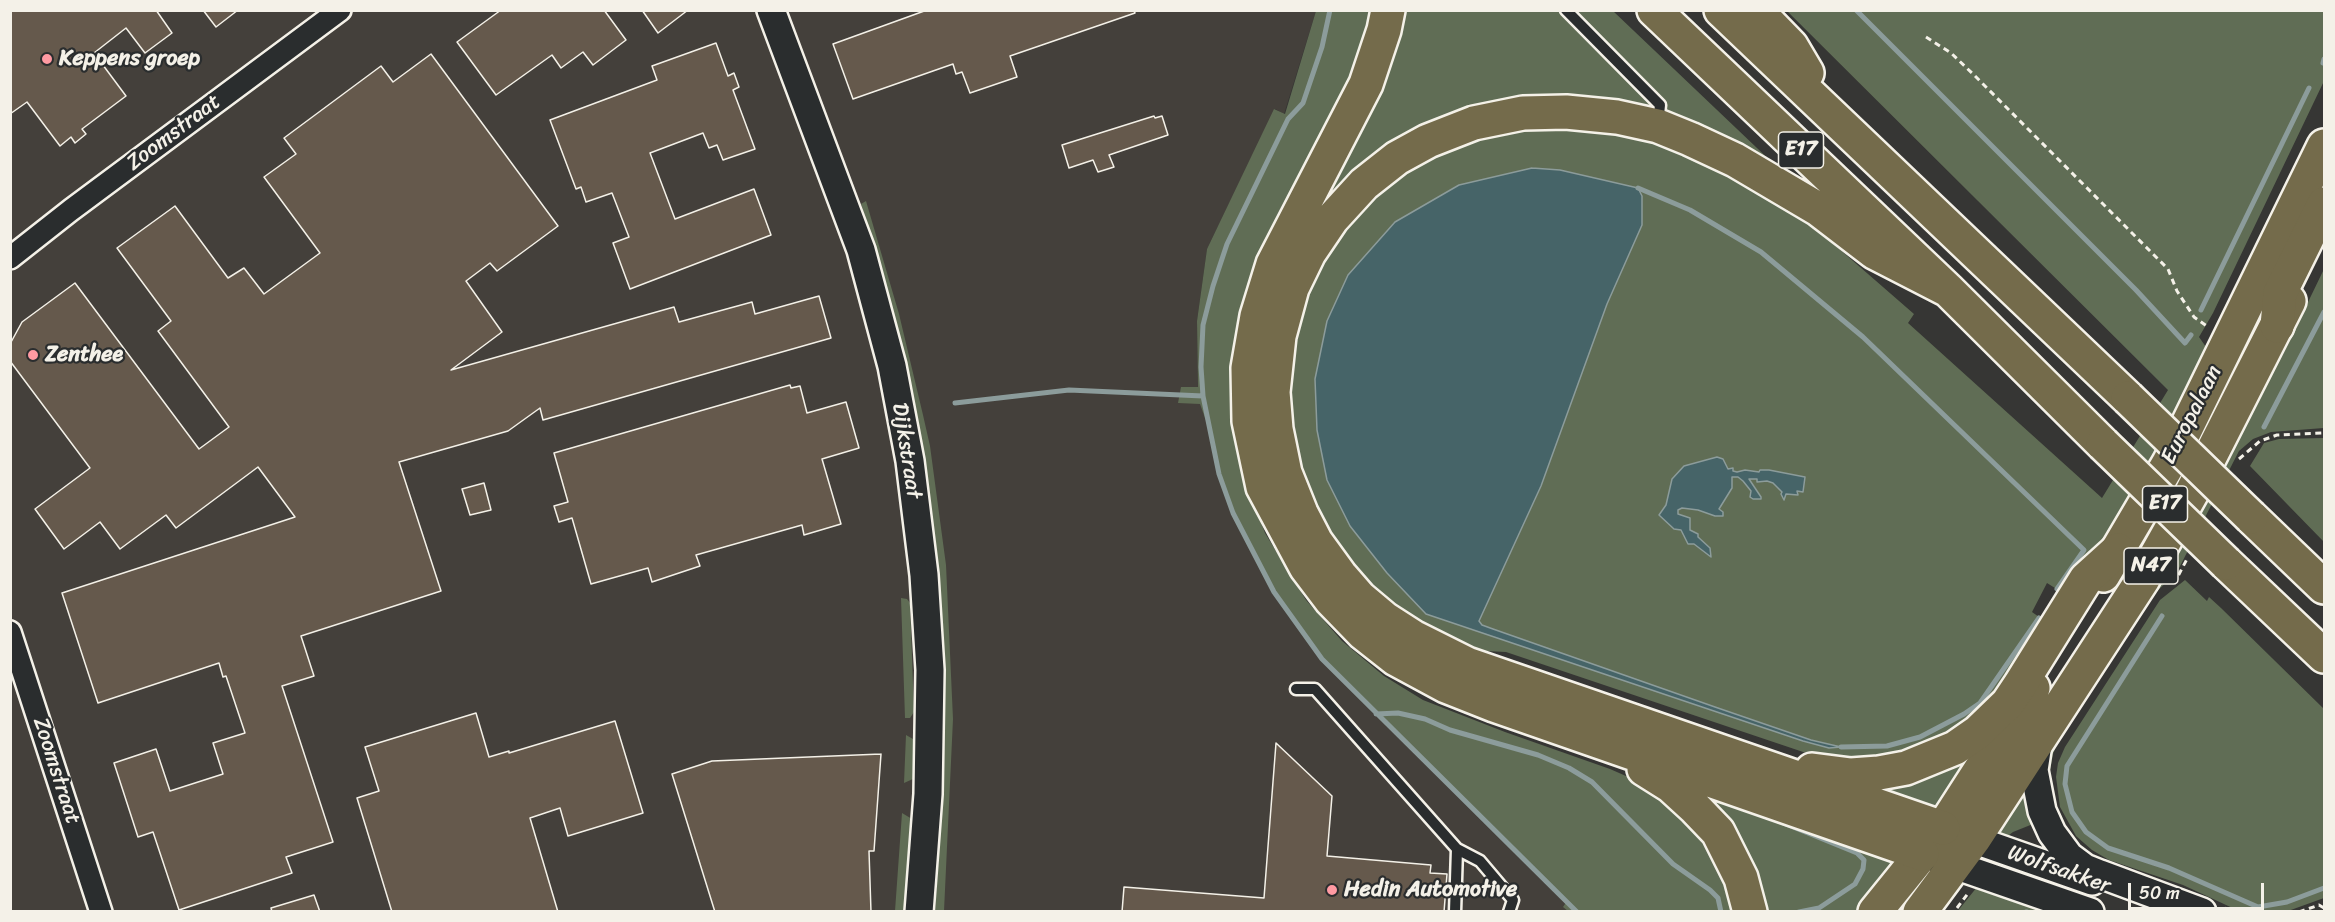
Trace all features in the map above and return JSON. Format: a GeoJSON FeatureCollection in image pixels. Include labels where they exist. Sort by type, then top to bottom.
{"type":"FeatureCollection","features":[{"type":"Feature","properties":{"kind":"main road"},"geometry":{"type":"LineString","coordinates":[[1388,10],[1384,30],[1366,84],[1273,264],[1257,316],[1248,368],[1249,421],[1263,486],[1305,567],[1331,600],[1363,633],[1396,658],[1446,686],[1494,705],[1922,854]]}},
{"type":"Feature","properties":{"kind":"main road","name":"E17"},"geometry":{"type":"LineString","coordinates":[[1654,10],[1948,290],[2103,444],[2325,656]]}},
{"type":"Feature","properties":{"kind":"main road","name":"E17"},"geometry":{"type":"LineString","coordinates":[[1721,10],[2325,587]]}},
{"type":"Feature","properties":{"kind":"main road"},"geometry":{"type":"LineString","coordinates":[[1756,10],[1791,46],[1838,123]]}},
{"type":"Feature","properties":{"kind":"main road"},"geometry":{"type":"LineString","coordinates":[[1943,828],[1467,664],[1413,637],[1385,619],[1360,598],[1340,575],[1316,542],[1300,513],[1285,473],[1276,429],[1273,392],[1279,336],[1292,288],[1309,253],[1332,219],[1364,184],[1397,158],[1428,141],[1474,123],[1523,113],[1576,113],[1617,117],[1658,126],[1735,160],[1818,209],[1874,252],[1948,290]]}},
{"type":"Feature","properties":{"kind":"main road","name":"Europalaan"},"geometry":{"type":"LineString","coordinates":[[1922,854],[1943,828],[2038,680],[2169,463],[2325,146]]}},
{"type":"Feature","properties":{"kind":"main road"},"geometry":{"type":"LineString","coordinates":[[2277,326],[2280,293],[2325,204]]}},
{"type":"Feature","properties":{"kind":"main road","name":"Europalaan"},"geometry":{"type":"LineString","coordinates":[[1954,866],[2038,744],[2143,579],[2192,494],[2325,231]]}},
{"type":"Feature","properties":{"kind":"main road"},"geometry":{"type":"LineString","coordinates":[[1467,664],[1508,668],[1801,768],[1851,775],[1879,773],[1906,768],[1955,748],[1994,717],[2020,685],[2086,579],[2118,550]]}},
{"type":"Feature","properties":{"kind":"main road"},"geometry":{"type":"LineString","coordinates":[[1396,658],[1408,675],[1451,698],[1613,756],[1642,768],[1671,786],[1718,832],[1741,878],[1750,912]]}},
{"type":"Feature","properties":{"kind":"main road","name":"N47"},"geometry":{"type":"LineString","coordinates":[[1875,912],[1922,854]]}},
{"type":"Feature","properties":{"kind":"main road","name":"N47"},"geometry":{"type":"LineString","coordinates":[[1920,912],[1954,866]]}},
{"type":"Feature","properties":{"kind":"street","name":"Zoomstraat"},"geometry":{"type":"LineString","coordinates":[[10,258],[340,10]]}},
{"type":"Feature","properties":{"kind":"street","name":"Dijkstraat"},"geometry":{"type":"LineString","coordinates":[[771,10],[861,249],[892,366],[910,461],[924,575],[930,670],[928,794],[919,912]]}},
{"type":"Feature","properties":{"kind":"street","name":"Zoomstraat"},"geometry":{"type":"LineString","coordinates":[[10,632],[101,912]]}},
{"type":"Feature","properties":{"kind":"street","name":"Wolfsakker"},"geometry":{"type":"LineString","coordinates":[[2038,744],[2034,770],[2042,811],[2052,833],[2069,855],[2085,867],[2100,874],[2212,909]]}},
{"type":"Feature","properties":{"kind":"street","name":"Wolfsakker"},"geometry":{"type":"LineString","coordinates":[[1943,828],[2175,912]]}},
{"type":"Feature","properties":{"kind":"street","name":"Wolfsakker"},"geometry":{"type":"LineString","coordinates":[[1922,854],[2090,912]]}},
{"type":"Feature","properties":{"kind":"lane"},"geometry":{"type":"LineString","coordinates":[[1566,10],[1660,105],[1658,126]]}},
{"type":"Feature","properties":{"kind":"lane"},"geometry":{"type":"LineString","coordinates":[[1296,689],[1315,689],[1457,849],[1480,861],[1513,900],[1509,912]]}},
{"type":"Feature","properties":{"kind":"lane"},"geometry":{"type":"LineString","coordinates":[[1455,912],[1457,849]]}},
{"type":"Feature","properties":{"kind":"path"},"geometry":{"type":"LineString","coordinates":[[1926,37],[1951,53],[1975,76],[2168,269],[2177,291],[2194,317],[2229,341]]}},
{"type":"Feature","properties":{"kind":"path"},"geometry":{"type":"LineString","coordinates":[[2235,467],[2240,457],[2260,441],[2277,435],[2325,433]]}},
{"type":"Feature","properties":{"kind":"path"},"geometry":{"type":"LineString","coordinates":[[2170,584],[2177,578],[2187,558]]}},
{"type":"Feature","properties":{"kind":"path"},"geometry":{"type":"LineString","coordinates":[[2299,912],[2319,905],[2325,908]]}},
{"type":"Feature","properties":{"kind":"path"},"geometry":{"type":"LineString","coordinates":[[2212,909],[2232,912]]}},
{"type":"Feature","properties":{"kind":"shaded area"},"geometry":{"type":"Polygon","coordinates":[[[10,11],[1316,11],[1284,114],[1275,109],[1207,249],[1197,321],[1198,387],[1178,403],[1200,403],[1210,432],[1219,474],[1233,513],[1251,551],[1322,659],[1577,911],[11,911],[10,11]]]}},
{"type":"Feature","properties":{"kind":"green space"},"geometry":{"type":"Polygon","coordinates":[[[1316,11],[1374,11],[1351,75],[1325,129],[1277,215],[1251,280],[1234,354],[1232,412],[1241,469],[1265,533],[1306,600],[1342,641],[1384,676],[1423,700],[1642,783],[1670,804],[1700,834],[1721,870],[1737,911],[1568,911],[1563,907],[1567,901],[1322,659],[1274,592],[1233,513],[1219,474],[1210,432],[1200,404],[1178,403],[1181,387],[1198,387],[1197,321],[1207,249],[1274,109],[1285,114],[1316,11]]]}},
{"type":"Feature","properties":{"kind":"green space"},"geometry":{"type":"Polygon","coordinates":[[[1399,11],[1613,11],[1778,168],[1779,173],[1739,150],[1673,122],[1593,105],[1533,104],[1492,109],[1453,119],[1410,140],[1366,169],[1331,205],[1305,242],[1289,273],[1277,304],[1268,341],[1264,373],[1264,404],[1268,441],[1276,474],[1289,508],[1307,542],[1346,595],[1379,625],[1430,657],[1553,703],[1906,826],[1903,829],[1469,680],[1438,666],[1390,640],[1360,618],[1338,596],[1309,559],[1280,506],[1264,457],[1260,430],[1257,367],[1261,333],[1270,298],[1288,253],[1333,173],[1382,77],[1397,26],[1399,11]]]}},
{"type":"Feature","properties":{"kind":"green space"},"geometry":{"type":"Polygon","coordinates":[[[1787,11],[2324,11],[2324,81],[2213,313],[2199,337],[2206,347],[2206,353],[2120,523],[2066,595],[2047,583],[2032,612],[2049,624],[2006,691],[1946,736],[1886,757],[1818,757],[1506,652],[1464,650],[1382,599],[1335,545],[1313,506],[1292,439],[1288,385],[1296,330],[1308,287],[1330,248],[1359,209],[1387,184],[1427,156],[1481,138],[1548,127],[1591,128],[1646,141],[1698,159],[1742,181],[1796,214],[1914,314],[1908,323],[2102,498],[2168,390],[1787,11]]]}},
{"type":"Feature","properties":{"kind":"green space"},"geometry":{"type":"Polygon","coordinates":[[[866,201],[899,314],[930,446],[946,565],[953,719],[944,911],[935,911],[941,822],[944,694],[939,591],[928,487],[902,347],[861,204],[866,201]]]}},
{"type":"Feature","properties":{"kind":"green space"},"geometry":{"type":"Polygon","coordinates":[[[2324,269],[2324,428],[2271,432],[2253,439],[2239,451],[2177,572],[2150,598],[2058,742],[2053,754],[2048,783],[2046,757],[2279,355],[2282,356],[2324,269]]]}},
{"type":"Feature","properties":{"kind":"green space"},"geometry":{"type":"Polygon","coordinates":[[[2324,438],[2324,542],[2250,466],[2264,443],[2279,439],[2324,438]]]}},
{"type":"Feature","properties":{"kind":"green space"},"geometry":{"type":"Polygon","coordinates":[[[2185,580],[2207,601],[2209,597],[2221,608],[2324,709],[2324,898],[2288,911],[2239,911],[2183,885],[2109,860],[2092,850],[2076,836],[2060,807],[2056,777],[2058,763],[2065,747],[2160,600],[2185,580]]]}},
{"type":"Feature","properties":{"kind":"green space"},"geometry":{"type":"Polygon","coordinates":[[[901,598],[907,599],[910,603],[914,712],[910,718],[905,718],[901,598]]]}},
{"type":"Feature","properties":{"kind":"green space"},"geometry":{"type":"Polygon","coordinates":[[[906,735],[913,739],[914,745],[913,779],[904,783],[906,735]]]}},
{"type":"Feature","properties":{"kind":"green space"},"geometry":{"type":"Polygon","coordinates":[[[1985,737],[1931,817],[1867,783],[1985,737]]]}},
{"type":"Feature","properties":{"kind":"green space"},"geometry":{"type":"Polygon","coordinates":[[[1675,777],[1898,859],[1859,911],[1762,911],[1675,777]]]}},
{"type":"Feature","properties":{"kind":"green space"},"geometry":{"type":"Polygon","coordinates":[[[2026,782],[2038,822],[2013,832],[2000,842],[1994,830],[2026,782]]]}},
{"type":"Feature","properties":{"kind":"green space"},"geometry":{"type":"Polygon","coordinates":[[[902,813],[912,819],[905,911],[895,911],[902,813]]]}},
{"type":"Feature","properties":{"kind":"green space"},"geometry":{"type":"Polygon","coordinates":[[[1977,887],[2067,912],[1957,912],[1977,887]]]}},
{"type":"Feature","properties":{"kind":"water"},"geometry":{"type":"Polygon","coordinates":[[[1532,168],[1560,170],[1638,188],[1642,196],[1642,225],[1607,304],[1541,486],[1479,621],[1482,625],[1715,707],[1811,740],[1841,747],[1829,748],[1803,741],[1426,614],[1387,573],[1350,526],[1327,480],[1317,430],[1315,379],[1327,321],[1348,275],[1395,222],[1459,185],[1532,168]]]}},
{"type":"Feature","properties":{"kind":"water"},"geometry":{"type":"Polygon","coordinates":[[[1717,457],[1723,459],[1728,469],[1733,468],[1733,471],[1737,472],[1769,470],[1805,477],[1803,492],[1797,491],[1798,495],[1786,494],[1784,500],[1782,492],[1773,483],[1749,479],[1761,497],[1761,499],[1753,499],[1750,497],[1751,491],[1743,481],[1738,477],[1732,477],[1732,488],[1719,509],[1723,512],[1723,516],[1715,516],[1698,510],[1682,508],[1678,510],[1678,514],[1690,518],[1690,530],[1698,534],[1698,537],[1710,548],[1711,557],[1694,544],[1688,544],[1681,530],[1674,529],[1659,515],[1666,505],[1672,479],[1684,466],[1717,457]]]}},
{"type":"Feature","properties":{"kind":"building"},"geometry":{"type":"Polygon","coordinates":[[[10,10],[156,10],[172,33],[145,53],[126,28],[94,53],[126,96],[82,129],[86,134],[75,143],[71,137],[60,146],[27,102],[10,114],[10,10]]]}},
{"type":"Feature","properties":{"kind":"building"},"geometry":{"type":"Polygon","coordinates":[[[203,10],[238,10],[216,27],[203,10]]]}},
{"type":"Feature","properties":{"kind":"building"},"geometry":{"type":"Polygon","coordinates":[[[501,10],[604,10],[626,40],[593,65],[583,52],[561,68],[552,55],[496,95],[457,42],[501,10]]]}},
{"type":"Feature","properties":{"kind":"building"},"geometry":{"type":"Polygon","coordinates":[[[642,10],[688,10],[658,33],[642,10]]]}},
{"type":"Feature","properties":{"kind":"building"},"geometry":{"type":"Polygon","coordinates":[[[927,10],[1134,10],[1135,13],[1010,56],[1017,77],[970,93],[962,72],[956,74],[953,64],[853,99],[833,44],[927,10]]]}},
{"type":"Feature","properties":{"kind":"building"},"geometry":{"type":"Polygon","coordinates":[[[716,43],[728,76],[734,73],[739,87],[733,90],[755,149],[723,160],[717,145],[709,148],[703,133],[650,153],[675,219],[754,189],[771,235],[630,289],[613,243],[629,237],[612,193],[586,202],[581,187],[576,189],[550,120],[657,80],[652,66],[716,43]]]}},
{"type":"Feature","properties":{"kind":"building"},"geometry":{"type":"Polygon","coordinates":[[[431,54],[558,226],[497,271],[490,263],[466,281],[502,332],[451,370],[674,307],[679,322],[752,302],[755,314],[819,296],[831,338],[543,420],[540,408],[508,431],[399,462],[441,591],[301,636],[314,676],[282,686],[333,842],[286,857],[292,873],[179,910],[153,832],[138,837],[114,763],[156,749],[170,791],[223,774],[213,743],[245,733],[226,676],[223,677],[219,663],[98,703],[62,593],[295,517],[258,467],[176,528],[166,515],[120,549],[100,522],[64,549],[35,509],[90,468],[10,361],[10,344],[22,322],[75,283],[199,449],[229,427],[158,331],[171,321],[117,248],[175,206],[228,278],[244,268],[264,294],[320,253],[264,177],[296,154],[284,138],[381,66],[393,82],[431,54]]]}},
{"type":"Feature","properties":{"kind":"building"},"geometry":{"type":"Polygon","coordinates":[[[1154,116],[1155,118],[1162,116],[1168,135],[1109,155],[1114,167],[1098,172],[1093,160],[1069,168],[1062,145],[1154,116]]]}},
{"type":"Feature","properties":{"kind":"building"},"geometry":{"type":"Polygon","coordinates":[[[790,385],[791,388],[800,386],[807,413],[846,402],[859,448],[822,459],[841,524],[804,535],[802,525],[696,555],[700,566],[652,582],[648,568],[591,584],[572,518],[559,522],[554,506],[568,502],[554,453],[790,385]]]}},
{"type":"Feature","properties":{"kind":"building"},"geometry":{"type":"Polygon","coordinates":[[[484,483],[491,510],[470,515],[462,489],[484,483]]]}},
{"type":"Feature","properties":{"kind":"building"},"geometry":{"type":"Polygon","coordinates":[[[476,713],[489,757],[615,721],[643,813],[568,836],[560,808],[530,818],[558,912],[392,912],[357,798],[379,791],[365,747],[476,713]]]}},
{"type":"Feature","properties":{"kind":"building"},"geometry":{"type":"Polygon","coordinates":[[[1276,743],[1332,796],[1327,856],[1431,865],[1430,873],[1447,874],[1444,912],[1122,912],[1124,887],[1264,898],[1276,743]]]}},
{"type":"Feature","properties":{"kind":"building"},"geometry":{"type":"Polygon","coordinates":[[[881,754],[874,851],[869,851],[871,912],[715,912],[672,774],[712,761],[881,754]]]}},
{"type":"Feature","properties":{"kind":"building"},"geometry":{"type":"Polygon","coordinates":[[[314,895],[320,912],[272,912],[271,908],[314,895]]]}},
{"type":"Feature","properties":{"kind":"waterway"},"geometry":{"type":"LineString","coordinates":[[1330,10],[1322,47],[1303,103],[1288,119],[1227,244],[1203,325],[1201,367],[1203,396],[1219,474],[1233,513],[1274,592],[1322,659],[1577,912]]}},
{"type":"Feature","properties":{"kind":"waterway"},"geometry":{"type":"LineString","coordinates":[[1856,10],[2136,290],[2185,343],[2191,335]]}},
{"type":"Feature","properties":{"kind":"waterway"},"geometry":{"type":"LineString","coordinates":[[2323,63],[2324,59]]}},
{"type":"Feature","properties":{"kind":"waterway"},"geometry":{"type":"LineString","coordinates":[[2201,310],[2309,88]]}},
{"type":"Feature","properties":{"kind":"waterway"},"geometry":{"type":"LineString","coordinates":[[1638,188],[1690,210],[1761,252],[1863,337],[2084,550],[2057,589]]}},
{"type":"Feature","properties":{"kind":"waterway"},"geometry":{"type":"LineString","coordinates":[[2264,427],[2324,312]]}},
{"type":"Feature","properties":{"kind":"waterway"},"geometry":{"type":"LineString","coordinates":[[955,403],[1069,390],[1203,396]]}},
{"type":"Feature","properties":{"kind":"waterway"},"geometry":{"type":"LineString","coordinates":[[2162,616],[2067,766],[2065,784],[2072,812],[2086,832],[2108,848],[2169,868],[2258,907],[2287,902],[2324,888]]}},
{"type":"Feature","properties":{"kind":"waterway"},"geometry":{"type":"LineString","coordinates":[[1841,747],[1887,746],[1920,737],[1964,714],[1980,703],[2039,618]]}},
{"type":"Feature","properties":{"kind":"waterway"},"geometry":{"type":"LineString","coordinates":[[1376,714],[1398,713],[1425,719],[1450,730],[1538,755],[1569,768],[1592,782],[1673,864],[1710,890],[1718,898],[1721,912]]}},
{"type":"Feature","properties":{"kind":"waterway"},"geometry":{"type":"LineString","coordinates":[[1776,820],[1857,853],[1864,860],[1863,869],[1855,884],[1819,908],[1799,912]]}},
{"type":"Feature","properties":{"kind":"place","name":"Keppens groep"},"geometry":{"type":"Point","coordinates":[47,59]}},
{"type":"Feature","properties":{"kind":"place","name":"Zenthee"},"geometry":{"type":"Point","coordinates":[33,355]}},
{"type":"Feature","properties":{"kind":"place","name":"Hedin Automotive"},"geometry":{"type":"Point","coordinates":[1332,890]}}]}
